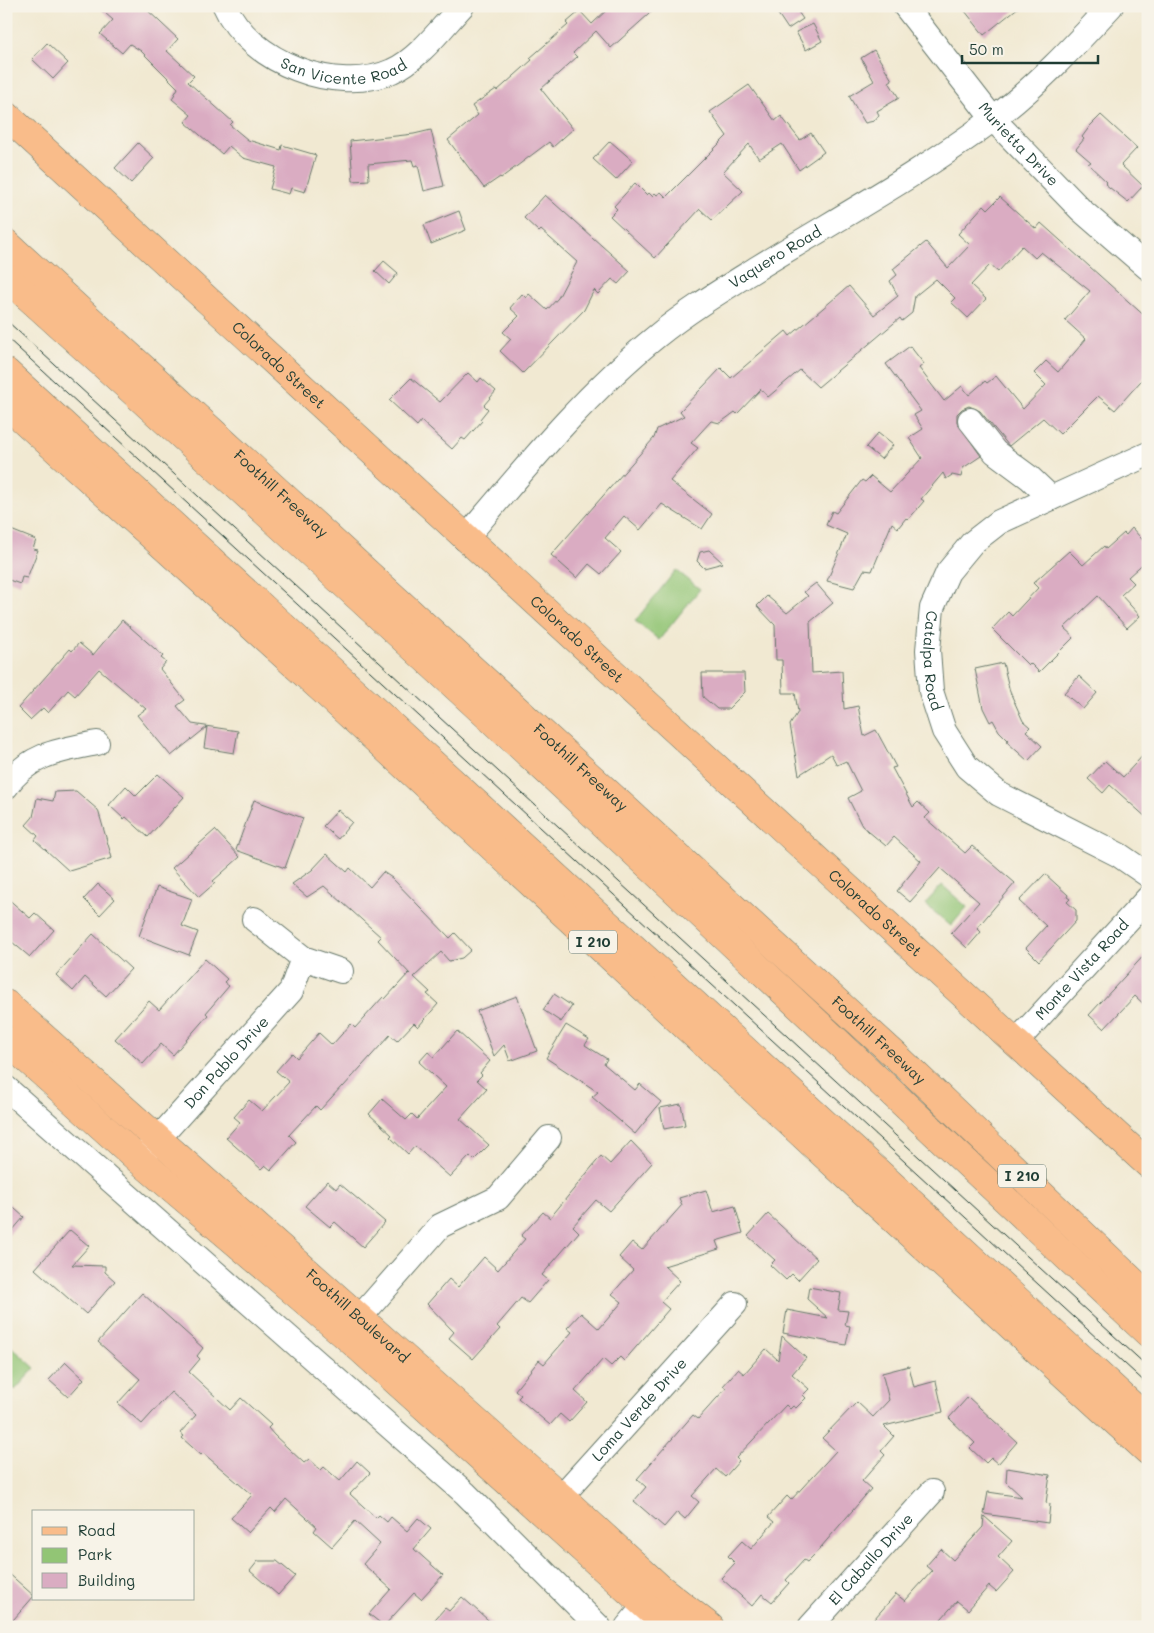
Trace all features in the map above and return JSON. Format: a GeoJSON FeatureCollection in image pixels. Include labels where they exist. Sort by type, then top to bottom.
{"type":"FeatureCollection","features":[{"type":"Feature","properties":{"kind":"main road","name":"Colorado Street"},"geometry":{"type":"LineString","coordinates":[[6,115],[1148,1164]]}},
{"type":"Feature","properties":{"kind":"main road","name":"Foothill Freeway"},"geometry":{"type":"LineString","coordinates":[[6,243],[896,1056],[1148,1296]]}},
{"type":"Feature","properties":{"kind":"main road"},"geometry":{"type":"LineString","coordinates":[[6,277],[217,466],[689,902],[1148,1333]]}},
{"type":"Feature","properties":{"kind":"main road"},"geometry":{"type":"LineString","coordinates":[[6,372],[1148,1420]]}},
{"type":"Feature","properties":{"kind":"main road","name":"I 210"},"geometry":{"type":"LineString","coordinates":[[6,404],[325,692],[838,1168],[1147,1451]]}},
{"type":"Feature","properties":{"kind":"main road"},"geometry":{"type":"LineString","coordinates":[[6,414],[39,434]]}},
{"type":"Feature","properties":{"kind":"main road","name":"Foothill Boulevard"},"geometry":{"type":"LineString","coordinates":[[6,1004],[157,1139],[352,1327],[653,1597],[710,1627]]}},
{"type":"Feature","properties":{"kind":"main road","name":"Foothill Boulevard"},"geometry":{"type":"LineString","coordinates":[[6,1040],[139,1160],[352,1327]]}},
{"type":"Feature","properties":{"kind":"main road"},"geometry":{"type":"LineString","coordinates":[[896,1056],[1148,1276]]}},
{"type":"Feature","properties":{"kind":"main road","name":"Foothill Boulevard"},"geometry":{"type":"LineString","coordinates":[[653,1597],[670,1627]]}},
{"type":"Feature","properties":{"kind":"street","name":"San Vicente Road"},"geometry":{"type":"LineString","coordinates":[[225,6],[250,40],[278,62],[312,74],[355,81],[393,71],[420,50],[462,6]]}},
{"type":"Feature","properties":{"kind":"street","name":"Murietta Drive"},"geometry":{"type":"LineString","coordinates":[[905,6],[993,119],[1080,210],[1148,268]]}},
{"type":"Feature","properties":{"kind":"street","name":"Vaquero Road"},"geometry":{"type":"LineString","coordinates":[[465,538],[536,454],[656,336],[697,306],[950,149],[993,119],[1043,76],[1111,6]]}},
{"type":"Feature","properties":{"kind":"street"},"geometry":{"type":"LineString","coordinates":[[970,420],[995,452],[1030,478],[1051,498]]}},
{"type":"Feature","properties":{"kind":"street","name":"Catalpa Road"},"geometry":{"type":"LineString","coordinates":[[1148,454],[999,522],[972,543],[948,572],[932,608],[928,650],[931,691],[944,731],[967,767],[999,794],[1119,855],[1148,875]]}},
{"type":"Feature","properties":{"kind":"street"},"geometry":{"type":"LineString","coordinates":[[6,787],[15,773],[50,752],[97,743]]}},
{"type":"Feature","properties":{"kind":"street","name":"Monte Vista Road"},"geometry":{"type":"LineString","coordinates":[[1016,1042],[1148,898]]}},
{"type":"Feature","properties":{"kind":"street"},"geometry":{"type":"LineString","coordinates":[[254,919],[303,958],[341,971]]}},
{"type":"Feature","properties":{"kind":"street","name":"Don Pablo Drive"},"geometry":{"type":"LineString","coordinates":[[139,1160],[291,991],[303,958]]}},
{"type":"Feature","properties":{"kind":"street"},"geometry":{"type":"LineString","coordinates":[[6,1088],[465,1493],[598,1627]]}},
{"type":"Feature","properties":{"kind":"street"},"geometry":{"type":"LineString","coordinates":[[352,1327],[440,1226],[498,1198],[549,1138]]}},
{"type":"Feature","properties":{"kind":"street","name":"Loma Verde Drive"},"geometry":{"type":"LineString","coordinates":[[552,1507],[735,1304]]}},
{"type":"Feature","properties":{"kind":"street","name":"El Caballo Drive"},"geometry":{"type":"LineString","coordinates":[[810,1627],[932,1492]]}},
{"type":"Feature","properties":{"kind":"street"},"geometry":{"type":"LineString","coordinates":[[627,1627],[653,1597]]}},
{"type":"Feature","properties":{"kind":"green space"},"geometry":{"type":"Polygon","coordinates":[[[676,570],[700,589],[659,640],[635,621],[676,570]]]}},
{"type":"Feature","properties":{"kind":"green space"},"geometry":{"type":"Polygon","coordinates":[[[942,885],[967,907],[951,926],[925,904],[942,885]]]}},
{"type":"Feature","properties":{"kind":"green space"},"geometry":{"type":"Polygon","coordinates":[[[6,1342],[35,1368],[15,1390],[6,1382],[6,1342]]]}},
{"type":"Feature","properties":{"kind":"building"},"geometry":{"type":"Polygon","coordinates":[[[97,6],[143,6],[178,39],[167,51],[194,76],[188,82],[233,122],[230,125],[248,140],[281,150],[282,145],[316,155],[305,192],[291,188],[289,194],[270,189],[276,167],[243,158],[229,146],[222,154],[185,122],[191,115],[172,99],[178,88],[141,51],[130,44],[122,53],[100,34],[113,20],[97,6]]]}},
{"type":"Feature","properties":{"kind":"building"},"geometry":{"type":"Polygon","coordinates":[[[611,6],[658,6],[611,48],[596,31],[573,53],[577,57],[541,89],[573,129],[553,147],[549,142],[501,178],[484,188],[448,140],[478,115],[472,106],[496,89],[497,91],[532,60],[530,58],[568,25],[566,23],[580,11],[592,24],[611,6]]]}},
{"type":"Feature","properties":{"kind":"building"},"geometry":{"type":"Polygon","coordinates":[[[789,6],[794,6],[803,19],[788,29],[778,14],[789,6]]]}},
{"type":"Feature","properties":{"kind":"building"},"geometry":{"type":"Polygon","coordinates":[[[961,6],[1020,6],[984,35],[961,6]]]}},
{"type":"Feature","properties":{"kind":"building"},"geometry":{"type":"Polygon","coordinates":[[[813,24],[822,41],[806,50],[796,32],[813,24]]]}},
{"type":"Feature","properties":{"kind":"building"},"geometry":{"type":"Polygon","coordinates":[[[47,43],[68,63],[53,79],[32,59],[47,43]]]}},
{"type":"Feature","properties":{"kind":"building"},"geometry":{"type":"Polygon","coordinates":[[[874,50],[892,80],[889,82],[899,98],[877,111],[879,115],[874,121],[865,123],[849,96],[874,81],[861,58],[874,50]]]}},
{"type":"Feature","properties":{"kind":"building"},"geometry":{"type":"Polygon","coordinates":[[[749,85],[775,121],[781,116],[800,140],[811,133],[824,152],[799,170],[782,144],[759,159],[749,144],[723,172],[743,191],[712,220],[700,209],[655,258],[610,216],[617,209],[614,206],[635,183],[647,195],[649,193],[652,196],[655,193],[657,195],[661,192],[666,197],[727,136],[710,112],[749,85]]]}},
{"type":"Feature","properties":{"kind":"building"},"geometry":{"type":"Polygon","coordinates":[[[1101,115],[1137,148],[1121,165],[1143,186],[1128,202],[1105,184],[1107,182],[1088,164],[1091,162],[1076,149],[1084,139],[1082,137],[1090,126],[1101,115]]]}},
{"type":"Feature","properties":{"kind":"building"},"geometry":{"type":"Polygon","coordinates":[[[431,130],[444,186],[424,191],[418,165],[414,166],[412,160],[368,164],[369,180],[353,181],[350,141],[414,134],[431,130]]]}},
{"type":"Feature","properties":{"kind":"building"},"geometry":{"type":"Polygon","coordinates":[[[610,141],[633,161],[616,180],[593,159],[610,141]]]}},
{"type":"Feature","properties":{"kind":"building"},"geometry":{"type":"Polygon","coordinates":[[[138,143],[154,158],[131,183],[115,168],[138,143]]]}},
{"type":"Feature","properties":{"kind":"building"},"geometry":{"type":"Polygon","coordinates":[[[545,195],[630,271],[618,284],[612,279],[598,294],[594,290],[584,310],[523,373],[500,351],[511,339],[503,332],[519,316],[510,308],[522,294],[526,298],[529,294],[547,310],[558,298],[577,262],[541,230],[539,232],[524,218],[545,195]]]}},
{"type":"Feature","properties":{"kind":"building"},"geometry":{"type":"Polygon","coordinates":[[[1000,197],[1036,229],[1041,223],[1148,319],[1148,373],[1115,410],[1098,396],[1060,434],[1043,418],[1009,446],[980,411],[969,406],[962,409],[957,414],[957,422],[981,456],[963,468],[961,477],[952,475],[946,479],[943,473],[921,499],[924,501],[908,520],[906,518],[898,528],[892,523],[872,571],[864,570],[854,588],[827,581],[847,534],[826,525],[832,511],[836,513],[862,480],[865,482],[871,476],[890,492],[922,458],[909,438],[923,429],[914,415],[921,411],[886,364],[910,346],[924,364],[919,368],[944,401],[962,386],[969,395],[985,381],[987,383],[996,376],[1023,409],[1046,385],[1034,373],[1046,361],[1058,372],[1086,339],[1065,320],[1090,291],[1041,252],[1035,258],[1022,246],[998,272],[990,265],[971,285],[986,299],[968,318],[951,302],[955,298],[936,279],[915,296],[912,313],[902,321],[900,318],[818,387],[800,370],[768,397],[761,389],[737,414],[735,412],[720,423],[711,421],[691,443],[698,448],[670,481],[712,514],[702,529],[662,504],[640,530],[624,516],[605,538],[621,552],[601,574],[589,564],[577,578],[551,555],[654,438],[657,429],[684,416],[680,411],[721,368],[731,378],[786,331],[790,336],[849,286],[874,315],[898,296],[890,281],[897,275],[893,269],[926,242],[948,268],[970,245],[958,234],[984,205],[988,209],[1000,197]]]}},
{"type":"Feature","properties":{"kind":"building"},"geometry":{"type":"Polygon","coordinates":[[[459,211],[466,230],[431,244],[424,225],[459,211]]]}},
{"type":"Feature","properties":{"kind":"building"},"geometry":{"type":"Polygon","coordinates":[[[384,261],[398,273],[389,284],[375,271],[384,261]]]}},
{"type":"Feature","properties":{"kind":"building"},"geometry":{"type":"Polygon","coordinates":[[[468,373],[478,382],[481,378],[496,391],[484,405],[488,409],[480,419],[482,421],[465,440],[462,438],[452,449],[421,421],[417,426],[389,400],[411,378],[440,402],[468,373]]]}},
{"type":"Feature","properties":{"kind":"building"},"geometry":{"type":"Polygon","coordinates":[[[878,433],[893,445],[881,459],[866,447],[878,433]]]}},
{"type":"Feature","properties":{"kind":"building"},"geometry":{"type":"Polygon","coordinates":[[[6,528],[36,540],[33,549],[38,550],[27,578],[22,577],[20,584],[6,579],[6,528]]]}},
{"type":"Feature","properties":{"kind":"building"},"geometry":{"type":"Polygon","coordinates":[[[1132,528],[1148,546],[1148,559],[1128,577],[1134,583],[1121,595],[1140,616],[1127,628],[1098,596],[1064,628],[1074,637],[1039,672],[1030,663],[1028,665],[992,629],[1008,612],[1012,616],[1038,588],[1033,583],[1069,551],[1083,565],[1104,546],[1106,549],[1124,533],[1126,535],[1132,528]]]}},
{"type":"Feature","properties":{"kind":"building"},"geometry":{"type":"Polygon","coordinates":[[[709,550],[723,563],[704,568],[697,561],[700,552],[709,550]]]}},
{"type":"Feature","properties":{"kind":"building"},"geometry":{"type":"Polygon","coordinates":[[[816,583],[833,603],[810,622],[812,673],[842,671],[844,709],[858,706],[864,736],[876,730],[896,767],[892,768],[913,807],[918,802],[930,813],[925,818],[965,853],[972,846],[1015,883],[977,928],[981,932],[967,948],[951,933],[979,902],[940,868],[910,902],[897,891],[921,861],[894,837],[886,846],[862,826],[848,798],[861,791],[846,761],[837,765],[831,754],[799,775],[790,725],[798,712],[795,693],[783,693],[782,660],[776,660],[775,625],[757,606],[767,596],[787,613],[808,596],[804,592],[816,583]]]}},
{"type":"Feature","properties":{"kind":"building"},"geometry":{"type":"Polygon","coordinates":[[[122,620],[163,656],[161,658],[166,662],[160,669],[185,700],[177,706],[192,724],[238,731],[234,753],[204,748],[207,727],[171,756],[137,715],[146,709],[99,669],[75,696],[68,690],[48,713],[43,708],[30,720],[18,708],[70,649],[72,651],[79,643],[93,655],[122,620]]]}},
{"type":"Feature","properties":{"kind":"building"},"geometry":{"type":"Polygon","coordinates":[[[1003,663],[1010,692],[1023,721],[1030,727],[1026,731],[1042,746],[1028,761],[1007,742],[1008,740],[999,731],[993,720],[990,722],[983,708],[975,669],[1003,663]]]}},
{"type":"Feature","properties":{"kind":"building"},"geometry":{"type":"Polygon","coordinates":[[[702,673],[744,673],[745,692],[728,709],[717,709],[703,697],[702,673]]]}},
{"type":"Feature","properties":{"kind":"building"},"geometry":{"type":"Polygon","coordinates":[[[1079,676],[1097,693],[1083,709],[1064,693],[1079,676]]]}},
{"type":"Feature","properties":{"kind":"building"},"geometry":{"type":"Polygon","coordinates":[[[1148,750],[1148,819],[1110,785],[1103,793],[1088,779],[1105,761],[1123,777],[1148,750]]]}},
{"type":"Feature","properties":{"kind":"building"},"geometry":{"type":"Polygon","coordinates":[[[158,774],[184,797],[148,837],[126,817],[124,819],[109,805],[126,786],[136,796],[158,774]]]}},
{"type":"Feature","properties":{"kind":"building"},"geometry":{"type":"Polygon","coordinates":[[[76,791],[98,810],[112,858],[69,871],[35,840],[38,836],[26,825],[33,817],[37,798],[53,801],[55,792],[76,791]]]}},
{"type":"Feature","properties":{"kind":"building"},"geometry":{"type":"Polygon","coordinates":[[[254,800],[303,818],[285,868],[236,850],[254,800]]]}},
{"type":"Feature","properties":{"kind":"building"},"geometry":{"type":"Polygon","coordinates":[[[338,810],[352,822],[338,839],[323,826],[338,810]]]}},
{"type":"Feature","properties":{"kind":"building"},"geometry":{"type":"Polygon","coordinates":[[[215,830],[240,857],[213,881],[215,883],[199,897],[172,868],[215,830]]]}},
{"type":"Feature","properties":{"kind":"building"},"geometry":{"type":"Polygon","coordinates":[[[327,854],[347,872],[350,868],[370,887],[383,872],[392,878],[450,938],[455,933],[471,950],[462,958],[449,961],[441,952],[414,977],[430,992],[427,994],[438,1004],[418,1027],[414,1023],[397,1041],[390,1035],[320,1110],[316,1106],[289,1135],[296,1142],[271,1170],[265,1165],[261,1169],[226,1138],[240,1122],[234,1117],[249,1100],[262,1111],[289,1082],[276,1071],[292,1053],[297,1058],[319,1033],[332,1045],[351,1024],[355,1028],[383,997],[385,999],[409,973],[411,975],[378,940],[381,937],[324,886],[307,897],[292,884],[312,870],[327,854]]]}},
{"type":"Feature","properties":{"kind":"building"},"geometry":{"type":"Polygon","coordinates":[[[1045,874],[1068,895],[1067,897],[1070,899],[1067,902],[1076,910],[1076,921],[1039,961],[1026,948],[1046,926],[1019,901],[1045,874]]]}},
{"type":"Feature","properties":{"kind":"building"},"geometry":{"type":"Polygon","coordinates":[[[98,884],[115,899],[100,915],[84,899],[98,884]]]}},
{"type":"Feature","properties":{"kind":"building"},"geometry":{"type":"Polygon","coordinates":[[[157,887],[192,899],[182,926],[198,932],[189,955],[139,936],[157,887]]]}},
{"type":"Feature","properties":{"kind":"building"},"geometry":{"type":"Polygon","coordinates":[[[6,897],[30,918],[35,913],[54,930],[30,957],[6,937],[6,897]]]}},
{"type":"Feature","properties":{"kind":"building"},"geometry":{"type":"Polygon","coordinates":[[[93,934],[131,969],[106,996],[85,977],[73,991],[56,975],[93,934]]]}},
{"type":"Feature","properties":{"kind":"building"},"geometry":{"type":"Polygon","coordinates":[[[1148,951],[1148,1008],[1135,996],[1104,1029],[1089,1015],[1148,951]]]}},
{"type":"Feature","properties":{"kind":"building"},"geometry":{"type":"Polygon","coordinates":[[[205,959],[227,979],[224,982],[229,986],[206,1013],[208,1015],[173,1055],[161,1044],[143,1064],[115,1039],[149,1001],[159,1010],[205,959]]]}},
{"type":"Feature","properties":{"kind":"building"},"geometry":{"type":"Polygon","coordinates":[[[554,994],[572,1006],[561,1022],[543,1010],[554,994]]]}},
{"type":"Feature","properties":{"kind":"building"},"geometry":{"type":"Polygon","coordinates":[[[517,996],[537,1051],[510,1061],[504,1045],[494,1056],[477,1011],[517,996]]]}},
{"type":"Feature","properties":{"kind":"building"},"geometry":{"type":"Polygon","coordinates":[[[566,1025],[589,1039],[585,1045],[607,1059],[604,1064],[635,1090],[640,1084],[661,1102],[635,1134],[592,1097],[598,1092],[546,1058],[566,1025]]]}},
{"type":"Feature","properties":{"kind":"building"},"geometry":{"type":"Polygon","coordinates":[[[457,1031],[490,1061],[477,1080],[487,1089],[460,1119],[489,1145],[474,1160],[470,1156],[450,1177],[415,1146],[408,1154],[390,1137],[392,1135],[369,1114],[382,1099],[406,1120],[412,1114],[417,1119],[446,1087],[419,1062],[428,1052],[434,1057],[457,1031]]]}},
{"type":"Feature","properties":{"kind":"building"},"geometry":{"type":"Polygon","coordinates":[[[681,1104],[685,1125],[664,1129],[660,1108],[681,1104]]]}},
{"type":"Feature","properties":{"kind":"building"},"geometry":{"type":"Polygon","coordinates":[[[631,1141],[652,1163],[609,1211],[596,1200],[573,1226],[579,1232],[542,1275],[548,1280],[528,1303],[521,1298],[497,1326],[500,1329],[473,1359],[449,1338],[454,1332],[427,1304],[449,1279],[458,1287],[484,1257],[498,1270],[525,1239],[521,1236],[543,1212],[550,1218],[601,1156],[610,1164],[631,1141]]]}},
{"type":"Feature","properties":{"kind":"building"},"geometry":{"type":"Polygon","coordinates":[[[327,1181],[336,1189],[340,1184],[385,1222],[363,1247],[335,1222],[330,1227],[305,1206],[327,1181]]]}},
{"type":"Feature","properties":{"kind":"building"},"geometry":{"type":"Polygon","coordinates":[[[706,1190],[713,1212],[735,1206],[743,1233],[716,1241],[719,1249],[664,1266],[680,1281],[661,1302],[669,1309],[624,1361],[620,1357],[611,1366],[603,1359],[575,1391],[587,1402],[569,1422],[560,1414],[550,1425],[518,1398],[521,1395],[515,1390],[539,1360],[544,1364],[572,1332],[567,1328],[581,1313],[599,1329],[622,1302],[612,1294],[633,1270],[619,1257],[632,1242],[642,1250],[682,1205],[679,1198],[706,1190]]]}},
{"type":"Feature","properties":{"kind":"building"},"geometry":{"type":"Polygon","coordinates":[[[6,1201],[24,1217],[6,1238],[6,1201]]]}},
{"type":"Feature","properties":{"kind":"building"},"geometry":{"type":"Polygon","coordinates":[[[768,1214],[817,1259],[798,1280],[792,1274],[786,1280],[770,1265],[775,1260],[748,1236],[768,1214]]]}},
{"type":"Feature","properties":{"kind":"building"},"geometry":{"type":"Polygon","coordinates":[[[70,1230],[89,1246],[72,1265],[105,1266],[105,1272],[115,1281],[86,1314],[35,1269],[70,1230]]]}},
{"type":"Feature","properties":{"kind":"building"},"geometry":{"type":"Polygon","coordinates":[[[809,1287],[841,1293],[838,1310],[848,1311],[845,1325],[850,1326],[846,1345],[783,1333],[787,1310],[828,1318],[807,1299],[809,1287]]]}},
{"type":"Feature","properties":{"kind":"building"},"geometry":{"type":"Polygon","coordinates":[[[142,1293],[203,1348],[197,1356],[200,1359],[189,1372],[230,1410],[241,1398],[271,1425],[268,1428],[274,1435],[304,1463],[309,1459],[321,1470],[324,1467],[340,1481],[357,1461],[370,1473],[350,1494],[376,1518],[379,1515],[387,1522],[391,1517],[407,1531],[418,1518],[431,1529],[414,1549],[443,1575],[421,1599],[414,1593],[384,1626],[369,1614],[391,1589],[363,1564],[380,1544],[355,1521],[332,1547],[314,1531],[317,1527],[286,1499],[275,1512],[271,1508],[248,1533],[231,1518],[252,1495],[203,1453],[201,1455],[182,1438],[184,1436],[180,1433],[196,1415],[171,1392],[142,1424],[118,1403],[140,1379],[98,1342],[142,1293]]]}},
{"type":"Feature","properties":{"kind":"building"},"geometry":{"type":"Polygon","coordinates":[[[782,1336],[806,1358],[792,1374],[809,1389],[803,1395],[806,1398],[796,1408],[793,1406],[790,1409],[786,1405],[736,1458],[739,1461],[725,1477],[716,1469],[692,1496],[699,1502],[685,1519],[677,1512],[664,1527],[634,1501],[646,1487],[637,1479],[693,1415],[698,1419],[726,1388],[723,1386],[738,1369],[744,1374],[766,1349],[778,1360],[782,1336]]]}},
{"type":"Feature","properties":{"kind":"building"},"geometry":{"type":"Polygon","coordinates":[[[66,1362],[84,1379],[68,1397],[49,1380],[66,1362]]]}},
{"type":"Feature","properties":{"kind":"building"},"geometry":{"type":"Polygon","coordinates":[[[909,1366],[914,1387],[936,1381],[943,1412],[884,1426],[894,1436],[881,1451],[885,1455],[862,1481],[871,1489],[815,1554],[807,1562],[804,1560],[786,1580],[789,1583],[772,1602],[762,1594],[752,1606],[721,1578],[735,1563],[728,1556],[742,1541],[751,1549],[774,1522],[768,1517],[787,1496],[791,1500],[836,1451],[822,1438],[857,1402],[873,1417],[889,1400],[882,1373],[909,1366]]]}},
{"type":"Feature","properties":{"kind":"building"},"geometry":{"type":"Polygon","coordinates":[[[968,1397],[1017,1442],[998,1464],[991,1458],[986,1463],[970,1448],[975,1443],[949,1418],[968,1397]]]}},
{"type":"Feature","properties":{"kind":"building"},"geometry":{"type":"Polygon","coordinates":[[[1007,1468],[1050,1475],[1046,1503],[1050,1504],[1048,1523],[984,1514],[988,1492],[1022,1497],[1006,1482],[1007,1468]]]}},
{"type":"Feature","properties":{"kind":"building"},"geometry":{"type":"Polygon","coordinates":[[[984,1516],[1012,1541],[998,1557],[1014,1572],[996,1592],[989,1586],[968,1610],[957,1601],[934,1627],[867,1627],[896,1594],[905,1601],[932,1571],[926,1566],[941,1549],[953,1560],[983,1527],[984,1516]]]}},
{"type":"Feature","properties":{"kind":"building"},"geometry":{"type":"Polygon","coordinates":[[[258,1561],[277,1561],[295,1576],[278,1595],[250,1571],[258,1561]]]}},
{"type":"Feature","properties":{"kind":"building"},"geometry":{"type":"Polygon","coordinates":[[[6,1571],[32,1594],[32,1598],[6,1627],[6,1571]]]}},
{"type":"Feature","properties":{"kind":"building"},"geometry":{"type":"Polygon","coordinates":[[[462,1597],[496,1627],[428,1627],[445,1608],[449,1611],[462,1597]]]}},
{"type":"Feature","properties":{"kind":"tram line"},"geometry":{"type":"LineString","coordinates":[[6,320],[1148,1367]]}},
{"type":"Feature","properties":{"kind":"tram line"},"geometry":{"type":"LineString","coordinates":[[6,337],[1148,1385]]}}]}
